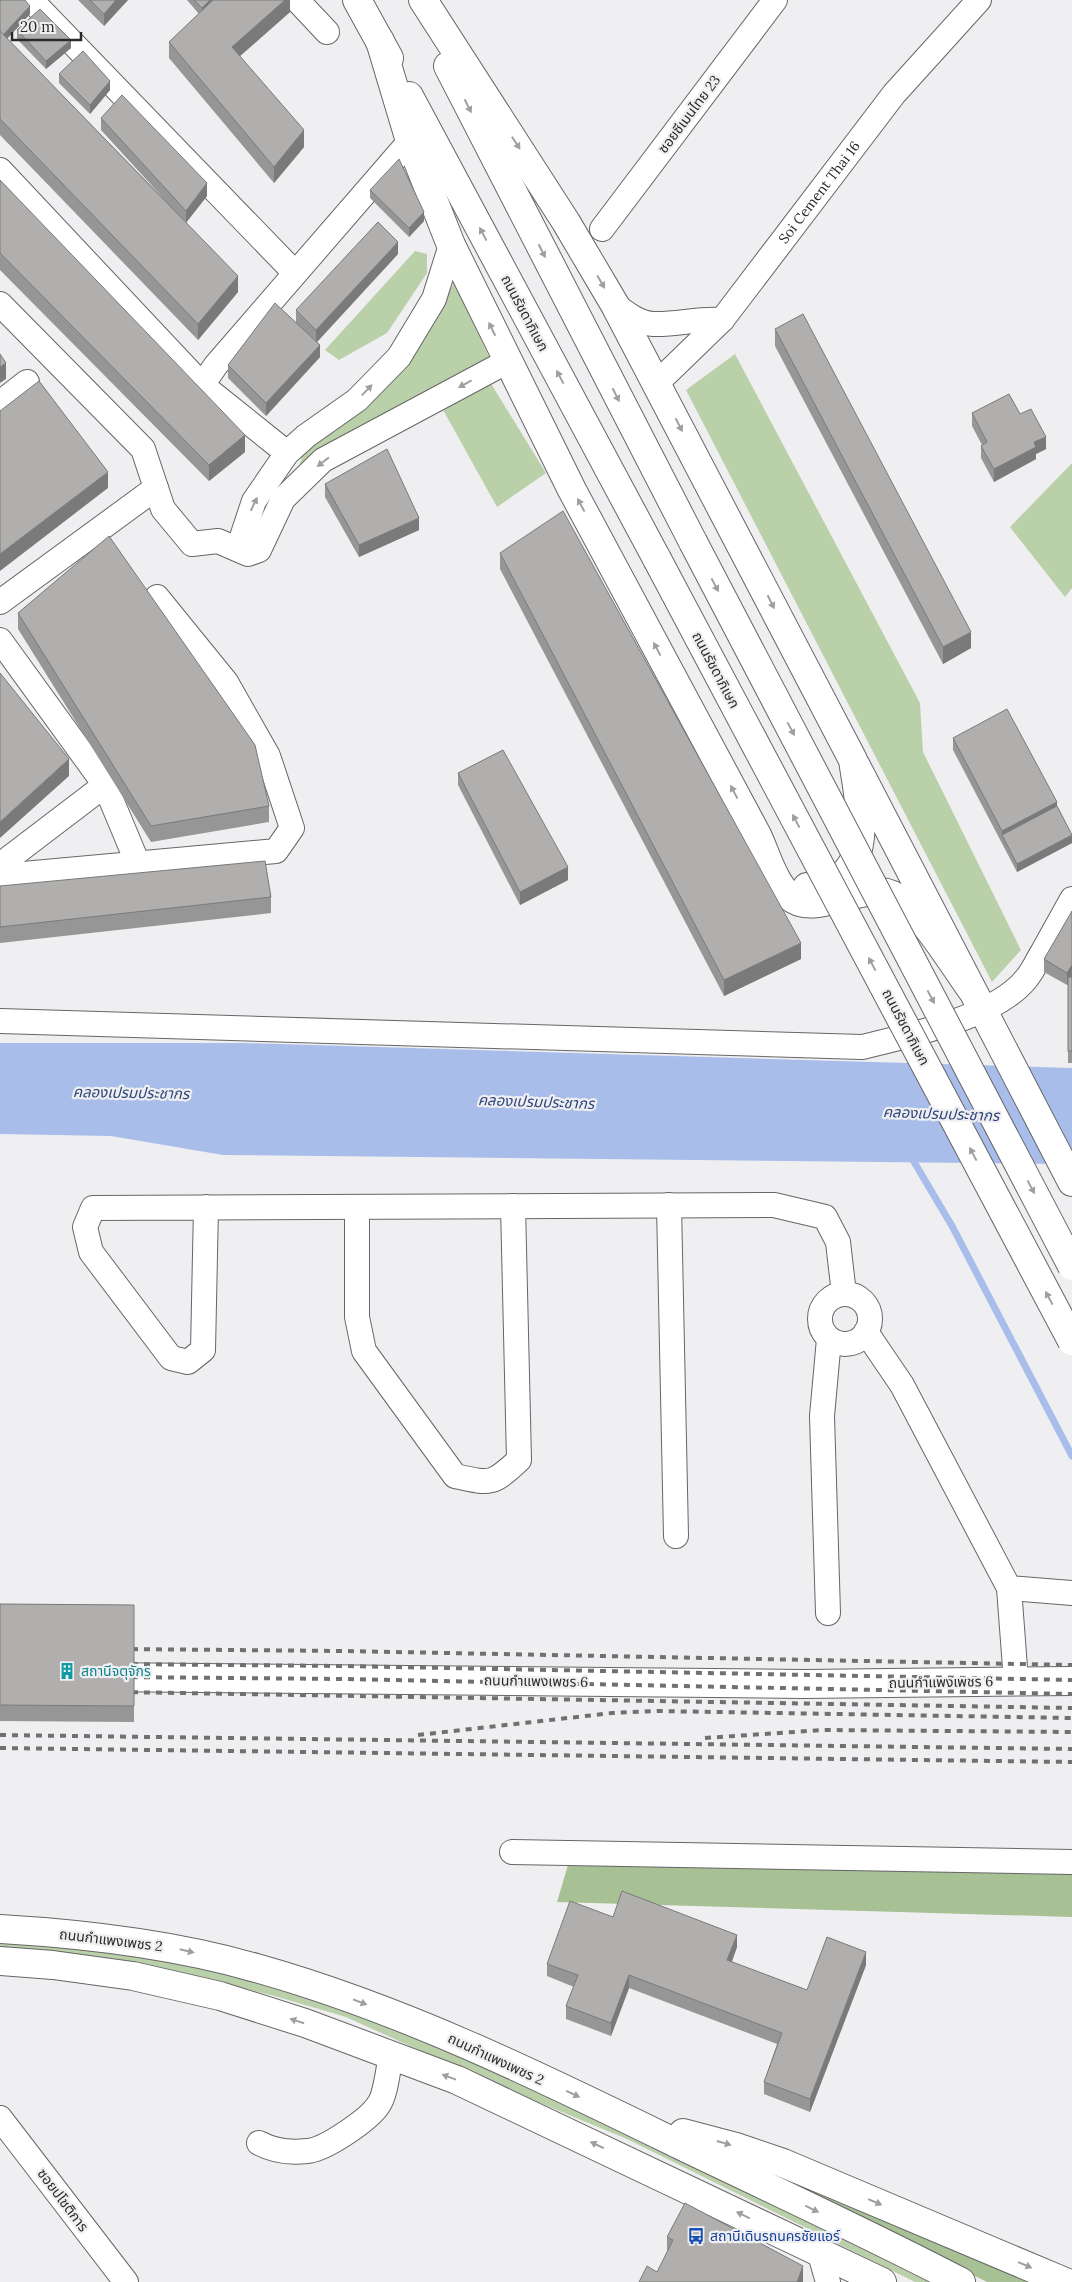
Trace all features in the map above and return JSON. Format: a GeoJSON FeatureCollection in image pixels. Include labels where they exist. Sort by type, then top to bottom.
{"type":"FeatureCollection","features":[{"type":"Feature","properties":{"kind":"main road","name":"ถนนรัชดาภิเษก"},"geometry":{"type":"LineString","coordinates":[[358,0],[1072,1341]]}},
{"type":"Feature","properties":{"kind":"main road"},"geometry":{"type":"LineString","coordinates":[[414,0],[692,542],[1072,1266]]}},
{"type":"Feature","properties":{"kind":"main road"},"geometry":{"type":"LineString","coordinates":[[423,0],[566,222],[615,305],[1072,1182]]}},
{"type":"Feature","properties":{"kind":"main road"},"geometry":{"type":"LineString","coordinates":[[380,41],[410,141],[451,245],[572,490],[757,835],[777,879],[790,896],[805,903],[821,903],[859,892],[881,892],[896,897],[922,922],[977,999]]}},
{"type":"Feature","properties":{"kind":"main road"},"geometry":{"type":"LineString","coordinates":[[757,835],[786,878],[798,886],[815,888],[837,880],[847,871],[860,842],[862,822],[852,760]]}},
{"type":"Feature","properties":{"kind":"main road","name":"ถนนกำแพงเพชร 6"},"geometry":{"type":"LineString","coordinates":[[69,1677],[802,1684],[1072,1681]]}},
{"type":"Feature","properties":{"kind":"main road","name":"ถนนกำแพงเพชร 2"},"geometry":{"type":"LineString","coordinates":[[0,1929],[102,1937],[178,1949],[256,1967],[341,1995],[422,2025],[642,2126],[961,2282]]}},
{"type":"Feature","properties":{"kind":"main road"},"geometry":{"type":"LineString","coordinates":[[0,1961],[53,1965],[133,1976],[220,1996],[305,2023],[457,2080],[882,2282]]}},
{"type":"Feature","properties":{"kind":"main road"},"geometry":{"type":"LineString","coordinates":[[642,2126],[690,2134],[783,2163],[1064,2282]]}},
{"type":"Feature","properties":{"kind":"street"},"geometry":{"type":"LineString","coordinates":[[31,0],[295,273]]}},
{"type":"Feature","properties":{"kind":"street"},"geometry":{"type":"LineString","coordinates":[[297,0],[327,32]]}},
{"type":"Feature","properties":{"kind":"street","name":"ซอยซีเมนไทย 23"},"geometry":{"type":"LineString","coordinates":[[602,229],[775,0]]}},
{"type":"Feature","properties":{"kind":"street","name":"Soi Cement Thai 16"},"geometry":{"type":"LineString","coordinates":[[657,383],[722,320],[894,94],[979,0]]}},
{"type":"Feature","properties":{"kind":"street"},"geometry":{"type":"LineString","coordinates":[[202,385],[216,365],[410,141]]}},
{"type":"Feature","properties":{"kind":"street"},"geometry":{"type":"LineString","coordinates":[[0,170],[202,385],[287,453]]}},
{"type":"Feature","properties":{"kind":"street"},"geometry":{"type":"LineString","coordinates":[[238,549],[254,501],[287,453],[306,436],[357,400],[399,356],[434,299],[451,245]]}},
{"type":"Feature","properties":{"kind":"street"},"geometry":{"type":"LineString","coordinates":[[615,305],[634,318],[651,324],[694,319],[722,320]]}},
{"type":"Feature","properties":{"kind":"street"},"geometry":{"type":"LineString","coordinates":[[2,308],[143,449],[163,509],[192,544],[218,542],[248,554],[259,550],[283,499],[323,460],[508,361]]}},
{"type":"Feature","properties":{"kind":"street"},"geometry":{"type":"LineString","coordinates":[[0,403],[27,382]]}},
{"type":"Feature","properties":{"kind":"street"},"geometry":{"type":"LineString","coordinates":[[0,602],[156,488]]}},
{"type":"Feature","properties":{"kind":"street"},"geometry":{"type":"LineString","coordinates":[[0,876],[276,851],[292,828],[268,756],[231,690],[157,597]]}},
{"type":"Feature","properties":{"kind":"street"},"geometry":{"type":"LineString","coordinates":[[0,640],[105,785],[138,864]]}},
{"type":"Feature","properties":{"kind":"street"},"geometry":{"type":"LineString","coordinates":[[0,865],[105,785]]}},
{"type":"Feature","properties":{"kind":"street"},"geometry":{"type":"LineString","coordinates":[[0,1021],[862,1046],[900,1038],[977,999],[1008,996],[1028,978],[1072,899]]}},
{"type":"Feature","properties":{"kind":"street"},"geometry":{"type":"LineString","coordinates":[[669,1205],[676,1536]]}},
{"type":"Feature","properties":{"kind":"street"},"geometry":{"type":"LineString","coordinates":[[206,1207],[203,1350],[188,1362],[171,1358],[91,1252],[85,1227],[93,1208],[206,1207],[774,1205],[825,1217],[838,1242],[844,1294]]}},
{"type":"Feature","properties":{"kind":"street"},"geometry":{"type":"LineString","coordinates":[[356,1207],[357,1317],[364,1351],[455,1476],[484,1483],[500,1478],[519,1460],[513,1206]]}},
{"type":"Feature","properties":{"kind":"street"},"geometry":{"type":"LineString","coordinates":[[828,1339],[844,1345],[853,1343],[866,1332],[869,1315],[861,1300],[844,1294],[829,1300],[820,1315],[820,1324],[828,1339],[822,1416],[828,1613]]}},
{"type":"Feature","properties":{"kind":"street"},"geometry":{"type":"LineString","coordinates":[[866,1332],[902,1385],[1009,1588],[1016,1681]]}},
{"type":"Feature","properties":{"kind":"street"},"geometry":{"type":"LineString","coordinates":[[1009,1588],[1072,1593]]}},
{"type":"Feature","properties":{"kind":"street"},"geometry":{"type":"LineString","coordinates":[[512,1852],[1072,1862]]}},
{"type":"Feature","properties":{"kind":"street"},"geometry":{"type":"LineString","coordinates":[[259,2143],[273,2150],[309,2151],[344,2135],[370,2116],[381,2102],[391,2056]]}},
{"type":"Feature","properties":{"kind":"street","name":"ซอยปโชติการ"},"geometry":{"type":"LineString","coordinates":[[0,2118],[126,2282]]}},
{"type":"Feature","properties":{"kind":"street"},"geometry":{"type":"LineString","coordinates":[[820,2251],[828,2282]]}},
{"type":"Feature","properties":{"kind":"green space"},"geometry":{"type":"Polygon","coordinates":[[[415,251],[427,254],[427,273],[387,333],[339,360],[325,350],[415,251]]]}},
{"type":"Feature","properties":{"kind":"green space"},"geometry":{"type":"Polygon","coordinates":[[[454,283],[491,361],[298,470],[303,453],[420,341],[454,283]]]}},
{"type":"Feature","properties":{"kind":"green space"},"geometry":{"type":"Polygon","coordinates":[[[735,354],[920,703],[923,752],[1021,950],[992,982],[686,390],[735,354]]]}},
{"type":"Feature","properties":{"kind":"green space"},"geometry":{"type":"Polygon","coordinates":[[[490,382],[546,473],[497,507],[442,408],[490,382]]]}},
{"type":"Feature","properties":{"kind":"green space"},"geometry":{"type":"Polygon","coordinates":[[[1072,463],[1072,588],[1065,597],[1010,527],[1072,463]]]}},
{"type":"Feature","properties":{"kind":"green space"},"geometry":{"type":"Polygon","coordinates":[[[568,1865],[1072,1868],[1072,1917],[557,1902],[568,1865]]]}},
{"type":"Feature","properties":{"kind":"green space"},"geometry":{"type":"Polygon","coordinates":[[[0,1939],[76,1945],[205,1968],[342,2009],[463,2058],[686,2158],[928,2282],[915,2282],[627,2139],[494,2084],[346,2017],[271,1995],[134,1962],[0,1948],[0,1939]]]}},
{"type":"Feature","properties":{"kind":"green space"},"geometry":{"type":"Polygon","coordinates":[[[784,2179],[1038,2282],[987,2282],[784,2179]]]}},
{"type":"Feature","properties":{"kind":"water","name":"คลองเปรมประชากร"},"geometry":{"type":"Polygon","coordinates":[[[0,1043],[242,1043],[1072,1068],[1072,1164],[223,1155],[111,1136],[0,1134],[0,1043]]]}},
{"type":"Feature","properties":{"kind":"building"},"geometry":{"type":"Polygon","coordinates":[[[0,0],[25,0],[30,6],[3,35],[0,31],[0,0]]]}},
{"type":"Feature","properties":{"kind":"building"},"geometry":{"type":"Polygon","coordinates":[[[90,0],[116,0],[104,14],[90,0]]]}},
{"type":"Feature","properties":{"kind":"building"},"geometry":{"type":"Polygon","coordinates":[[[194,0],[210,0],[202,8],[194,0]]]}},
{"type":"Feature","properties":{"kind":"building"},"geometry":{"type":"Polygon","coordinates":[[[213,0],[285,0],[232,47],[304,130],[274,167],[169,42],[213,0]]]}},
{"type":"Feature","properties":{"kind":"building"},"geometry":{"type":"Polygon","coordinates":[[[40,9],[71,40],[46,61],[17,30],[40,9]]]}},
{"type":"Feature","properties":{"kind":"building"},"geometry":{"type":"Polygon","coordinates":[[[0,31],[238,276],[198,324],[0,119],[0,31]]]}},
{"type":"Feature","properties":{"kind":"building"},"geometry":{"type":"Polygon","coordinates":[[[83,51],[110,81],[90,105],[59,74],[83,51]]]}},
{"type":"Feature","properties":{"kind":"building"},"geometry":{"type":"Polygon","coordinates":[[[122,95],[207,183],[186,211],[101,118],[122,95]]]}},
{"type":"Feature","properties":{"kind":"building"},"geometry":{"type":"Polygon","coordinates":[[[399,159],[424,212],[409,228],[370,190],[399,159]]]}},
{"type":"Feature","properties":{"kind":"building"},"geometry":{"type":"Polygon","coordinates":[[[0,180],[245,435],[209,465],[0,253],[0,180]]]}},
{"type":"Feature","properties":{"kind":"building"},"geometry":{"type":"Polygon","coordinates":[[[378,222],[398,242],[316,330],[296,310],[378,222]]]}},
{"type":"Feature","properties":{"kind":"building"},"geometry":{"type":"Polygon","coordinates":[[[275,303],[320,345],[266,403],[228,365],[275,303]]]}},
{"type":"Feature","properties":{"kind":"building"},"geometry":{"type":"Polygon","coordinates":[[[803,314],[971,632],[943,647],[775,329],[803,314]]]}},
{"type":"Feature","properties":{"kind":"building"},"geometry":{"type":"Polygon","coordinates":[[[0,354],[6,363],[0,367],[0,354]]]}},
{"type":"Feature","properties":{"kind":"building"},"geometry":{"type":"Polygon","coordinates":[[[39,381],[108,472],[0,554],[0,411],[39,381]]]}},
{"type":"Feature","properties":{"kind":"building"},"geometry":{"type":"Polygon","coordinates":[[[1009,394],[1020,414],[1031,409],[1046,437],[1034,442],[1036,447],[994,469],[981,446],[987,442],[972,413],[1009,394]]]}},
{"type":"Feature","properties":{"kind":"building"},"geometry":{"type":"Polygon","coordinates":[[[387,449],[419,518],[359,545],[325,484],[387,449]]]}},
{"type":"Feature","properties":{"kind":"building"},"geometry":{"type":"Polygon","coordinates":[[[563,511],[801,943],[724,980],[500,553],[563,511]]]}},
{"type":"Feature","properties":{"kind":"building"},"geometry":{"type":"Polygon","coordinates":[[[109,536],[255,745],[269,806],[151,826],[18,613],[109,536]]]}},
{"type":"Feature","properties":{"kind":"building"},"geometry":{"type":"Polygon","coordinates":[[[0,673],[69,759],[0,822],[0,673]]]}},
{"type":"Feature","properties":{"kind":"building"},"geometry":{"type":"Polygon","coordinates":[[[1007,709],[1057,802],[1002,831],[953,738],[1007,709]]]}},
{"type":"Feature","properties":{"kind":"building"},"geometry":{"type":"Polygon","coordinates":[[[503,750],[568,867],[520,892],[458,773],[503,750]]]}},
{"type":"Feature","properties":{"kind":"building"},"geometry":{"type":"Polygon","coordinates":[[[1057,806],[1072,835],[1017,864],[1002,835],[1057,806]]]}},
{"type":"Feature","properties":{"kind":"building"},"geometry":{"type":"Polygon","coordinates":[[[265,861],[271,897],[0,927],[0,886],[265,861]]]}},
{"type":"Feature","properties":{"kind":"building"},"geometry":{"type":"Polygon","coordinates":[[[1072,911],[1072,965],[1067,973],[1044,959],[1072,911]]]}},
{"type":"Feature","properties":{"kind":"building"},"geometry":{"type":"Polygon","coordinates":[[[1068,977],[1072,977],[1072,1051],[1068,1051],[1068,977]]]}},
{"type":"Feature","properties":{"kind":"building","name":"สถานีจตุจักร"},"geometry":{"type":"Polygon","coordinates":[[[0,1604],[134,1605],[134,1706],[0,1705],[0,1604]]]}},
{"type":"Feature","properties":{"kind":"building"},"geometry":{"type":"Polygon","coordinates":[[[622,1891],[737,1935],[727,1960],[807,1990],[827,1937],[866,1952],[810,2099],[764,2082],[782,2033],[629,1975],[611,2023],[566,2006],[578,1975],[547,1964],[570,1901],[613,1917],[622,1891]]]}},
{"type":"Feature","properties":{"kind":"building","name":"สถานีเดินรถนครชัยแอร์"},"geometry":{"type":"Polygon","coordinates":[[[685,2203],[803,2266],[797,2282],[639,2282],[647,2266],[657,2272],[673,2240],[667,2237],[685,2203]]]}},
{"type":"Feature","properties":{"kind":"waterway"},"geometry":{"type":"LineString","coordinates":[[910,1155],[952,1226],[1072,1456]]}},
{"type":"Feature","properties":{"kind":"railway"},"geometry":{"type":"LineString","coordinates":[[120,1649],[343,1651],[1072,1665]]}},
{"type":"Feature","properties":{"kind":"railway"},"geometry":{"type":"LineString","coordinates":[[120,1664],[342,1666],[1072,1680]]}},
{"type":"Feature","properties":{"kind":"railway"},"geometry":{"type":"LineString","coordinates":[[120,1677],[342,1679],[1072,1694]]}},
{"type":"Feature","properties":{"kind":"railway"},"geometry":{"type":"LineString","coordinates":[[120,1692],[1072,1708]]}},
{"type":"Feature","properties":{"kind":"railway"},"geometry":{"type":"LineString","coordinates":[[418,1735],[612,1713],[658,1711],[1072,1718]]}},
{"type":"Feature","properties":{"kind":"railway"},"geometry":{"type":"LineString","coordinates":[[705,1738],[823,1730],[1072,1732]]}},
{"type":"Feature","properties":{"kind":"railway"},"geometry":{"type":"LineString","coordinates":[[0,1735],[1072,1749]]}},
{"type":"Feature","properties":{"kind":"railway"},"geometry":{"type":"LineString","coordinates":[[0,1748],[1072,1762]]}},
{"type":"Feature","properties":{"kind":"place","name":"สถานีจตุจักร"},"geometry":{"type":"Point","coordinates":[67,1671]}},
{"type":"Feature","properties":{"kind":"place","name":"สถานีเดินรถนครชัยแอร์"},"geometry":{"type":"Point","coordinates":[696,2236]}}]}
